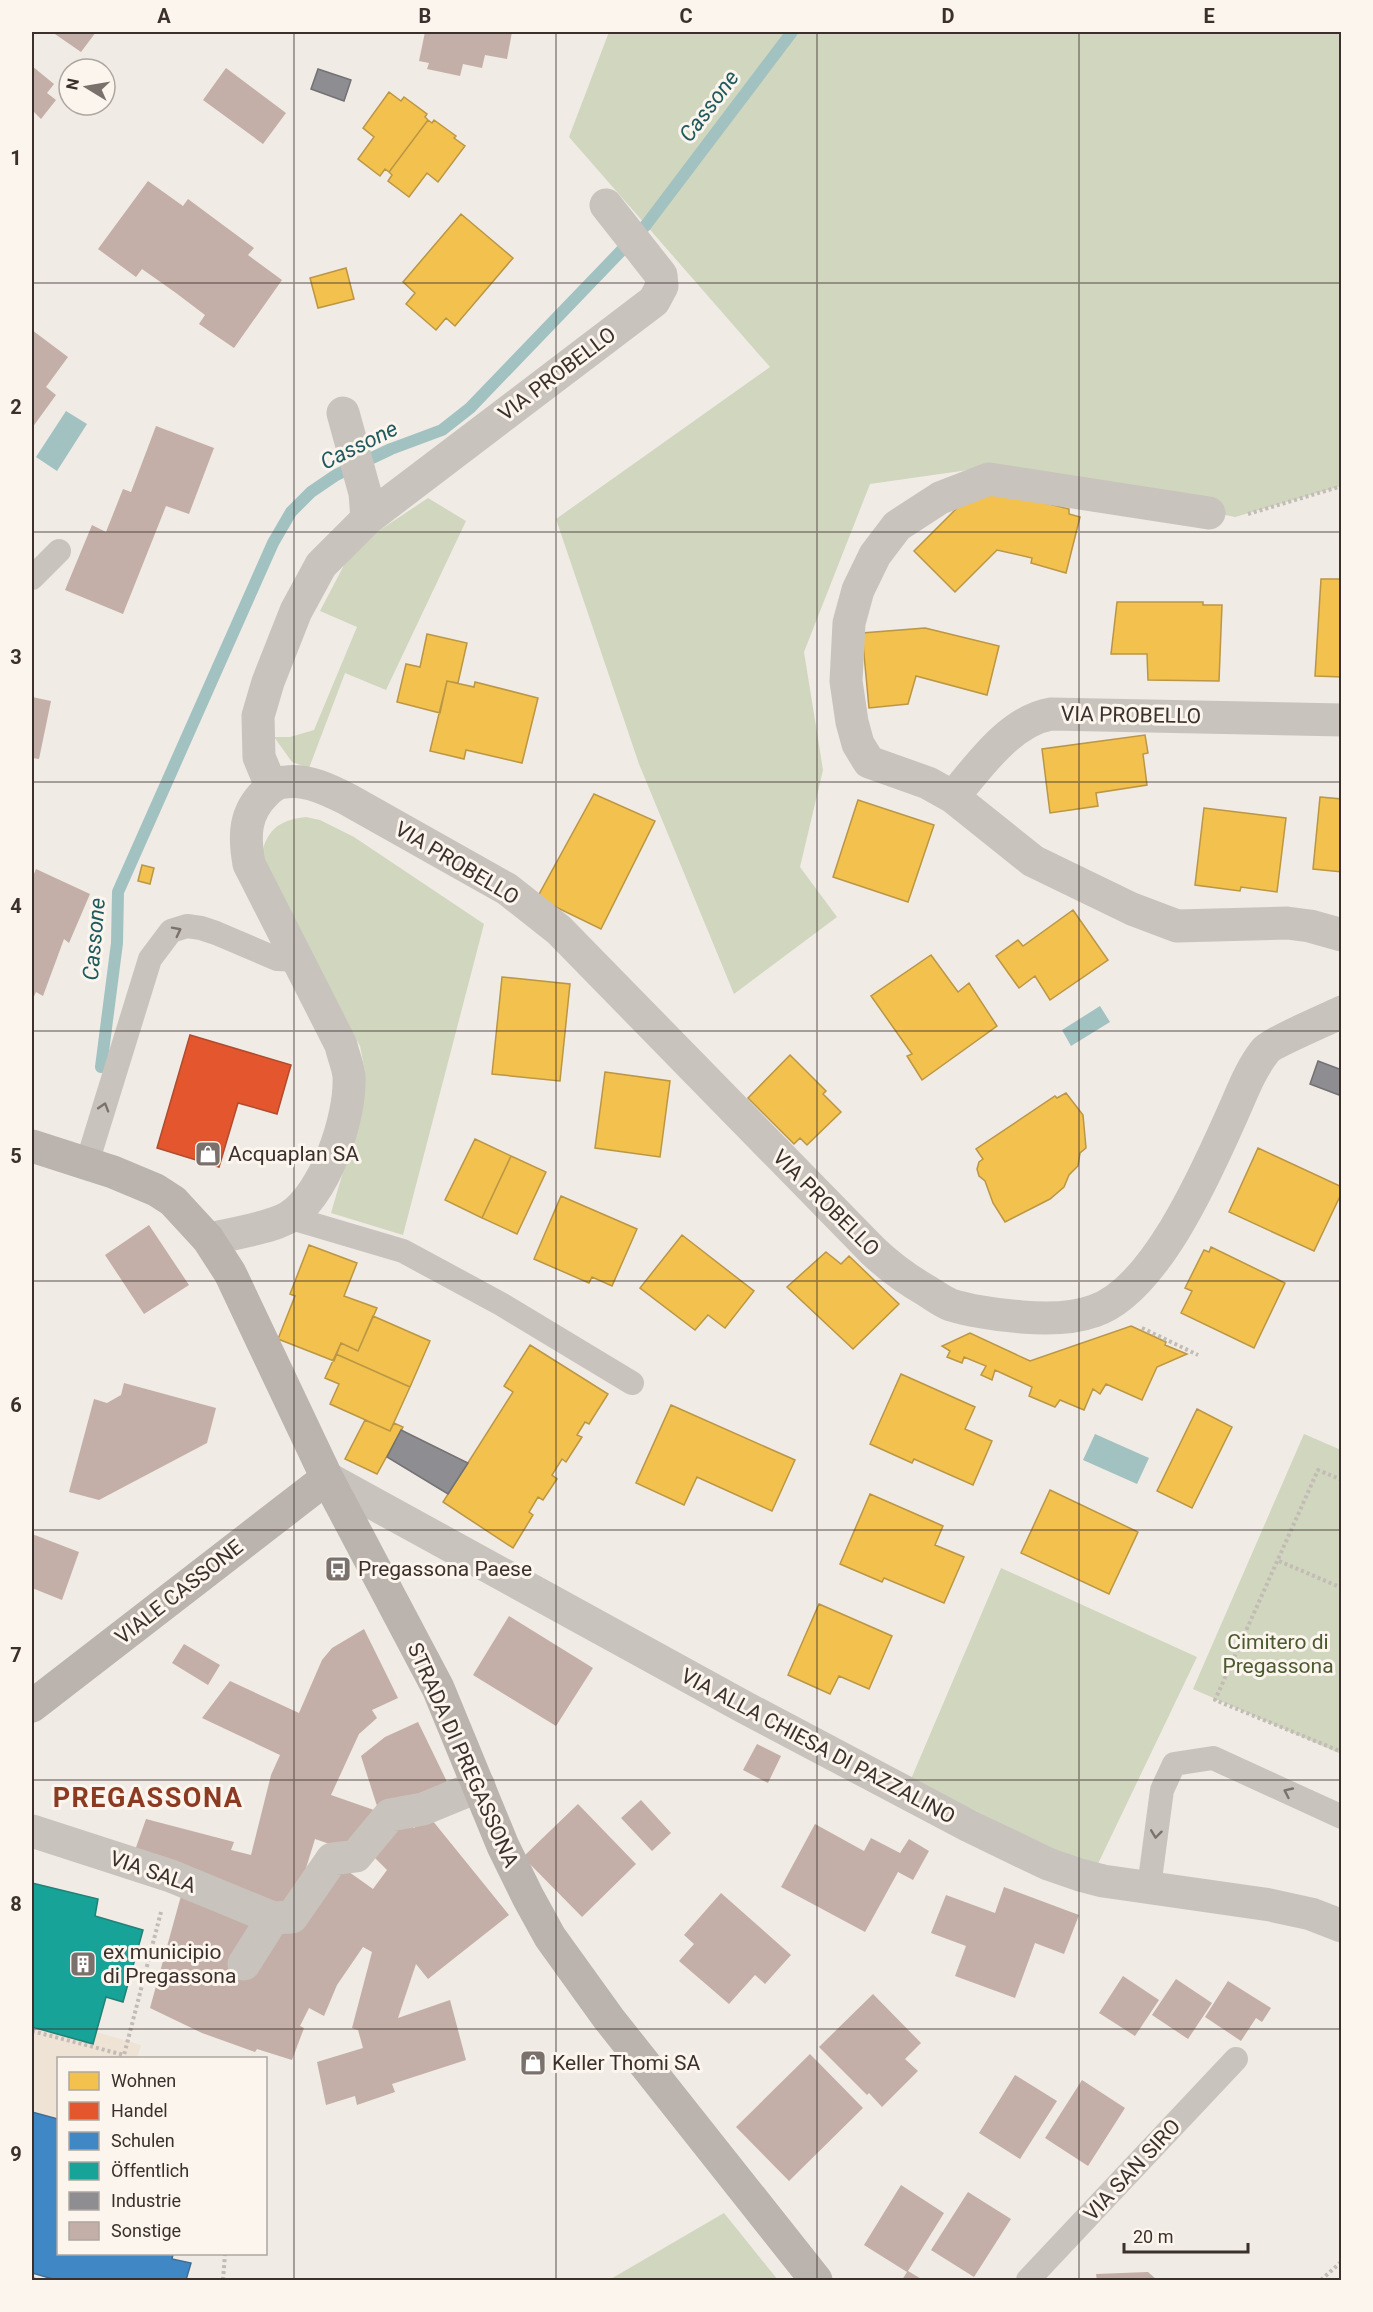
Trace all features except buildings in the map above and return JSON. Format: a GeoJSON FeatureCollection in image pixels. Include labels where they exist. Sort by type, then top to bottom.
{"type":"FeatureCollection","features":[{"type":"Feature","properties":{"kind":"street","name":"VIA PROBELLO"},"geometry":{"type":"LineString","coordinates":[[606,205],[661,275],[662,286],[654,301],[366,506],[321,565],[296,611],[268,682],[258,716],[259,757],[272,786],[285,782],[307,783],[324,788],[515,895],[567,938],[873,1251],[902,1277],[949,1304],[998,1315],[1041,1319],[1075,1316],[1100,1309],[1117,1299],[1158,1254],[1187,1211],[1233,1114],[1245,1083],[1266,1048],[1341,1012]]}},
{"type":"Feature","properties":{"kind":"street"},"geometry":{"type":"LineString","coordinates":[[347,428],[366,506]]}},
{"type":"Feature","properties":{"kind":"street"},"geometry":{"type":"LineString","coordinates":[[1209,513],[989,479],[940,498],[897,526],[875,555],[858,591],[849,623],[846,681],[858,744],[869,762],[928,783],[954,797],[1033,861],[1132,909],[1177,926],[1287,923],[1310,926],[1341,935]]}},
{"type":"Feature","properties":{"kind":"street","name":"VIA PROBELLO"},"geometry":{"type":"LineString","coordinates":[[954,797],[983,761],[1022,724],[1036,717],[1051,714],[1341,720]]}},
{"type":"Feature","properties":{"kind":"street"},"geometry":{"type":"LineString","coordinates":[[208,1239],[288,1217],[308,1199],[324,1173],[339,1138],[348,1106],[349,1074],[341,1045],[249,864],[245,840],[248,818],[257,801],[272,786]]}},
{"type":"Feature","properties":{"kind":"street","name":"STRADA DI PREGASSONA"},"geometry":{"type":"LineString","coordinates":[[32,1146],[87,1163],[156,1190],[179,1207],[208,1239],[230,1274],[327,1478],[438,1688],[478,1786],[528,1897],[550,1937],[580,1981],[816,2280]]}},
{"type":"Feature","properties":{"kind":"street","name":"VIALE CASSONE"},"geometry":{"type":"LineString","coordinates":[[32,1706],[327,1478]]}},
{"type":"Feature","properties":{"kind":"street","name":"VIA ALLA CHIESA DI PAZZALINO"},"geometry":{"type":"LineString","coordinates":[[327,1478],[744,1707],[969,1826],[1048,1864],[1080,1875],[1270,1905],[1311,1914],[1341,1926]]}},
{"type":"Feature","properties":{"kind":"street"},"geometry":{"type":"LineString","coordinates":[[244,1964],[273,1918],[292,1917],[332,1859],[356,1856],[390,1815],[423,1809],[478,1786]]}},
{"type":"Feature","properties":{"kind":"street","name":"VIA SALA"},"geometry":{"type":"LineString","coordinates":[[32,1831],[171,1876],[273,1918]]}},
{"type":"Feature","properties":{"kind":"lane"},"geometry":{"type":"LineString","coordinates":[[32,578],[59,551]]}},
{"type":"Feature","properties":{"kind":"lane"},"geometry":{"type":"LineString","coordinates":[[87,1163],[150,958],[171,931],[187,926],[201,928],[278,959],[299,960]]}},
{"type":"Feature","properties":{"kind":"lane"},"geometry":{"type":"LineString","coordinates":[[288,1217],[403,1251],[501,1305],[632,1383]]}},
{"type":"Feature","properties":{"kind":"lane"},"geometry":{"type":"LineString","coordinates":[[1149,1887],[1162,1790],[1174,1764],[1213,1758],[1341,1816]]}},
{"type":"Feature","properties":{"kind":"lane","name":"VIA SAN SIRO"},"geometry":{"type":"LineString","coordinates":[[1028,2280],[1236,2059]]}},
{"type":"Feature","properties":{"kind":"path"},"geometry":{"type":"LineString","coordinates":[[1209,513],[1235,518],[1341,486]]}},
{"type":"Feature","properties":{"kind":"path"},"geometry":{"type":"LineString","coordinates":[[1100,1309],[1198,1355]]}},
{"type":"Feature","properties":{"kind":"path"},"geometry":{"type":"LineString","coordinates":[[1341,1480],[1318,1470],[1215,1700],[1341,1752]]}},
{"type":"Feature","properties":{"kind":"path"},"geometry":{"type":"LineString","coordinates":[[1279,1561],[1341,1588]]}},
{"type":"Feature","properties":{"kind":"path"},"geometry":{"type":"LineString","coordinates":[[32,2031],[124,2055],[171,1876]]}},
{"type":"Feature","properties":{"kind":"path"},"geometry":{"type":"LineString","coordinates":[[223,2280],[225,2255]]}},
{"type":"Feature","properties":{"kind":"path"},"geometry":{"type":"LineString","coordinates":[[1321,2280],[1341,2261]]}},
{"type":"Feature","properties":{"kind":"path"},"geometry":{"type":"LineString","coordinates":[[32,2278],[39,2280]]}},
{"type":"Feature","properties":{"kind":"green space"},"geometry":{"type":"Polygon","coordinates":[[[609,32],[1341,32],[1341,486],[1235,517],[989,467],[870,484],[804,652],[823,770],[800,867],[837,917],[734,994],[639,764],[556,519],[770,367],[569,137],[609,32]]]}},
{"type":"Feature","properties":{"kind":"green space"},"geometry":{"type":"Polygon","coordinates":[[[428,498],[466,521],[386,690],[345,673],[309,768],[292,762],[274,737],[290,737],[314,730],[357,627],[320,611],[353,548],[428,498]]]}},
{"type":"Feature","properties":{"kind":"green space"},"geometry":{"type":"Polygon","coordinates":[[[306,817],[320,820],[354,837],[484,924],[403,1235],[331,1213],[363,1103],[365,1071],[360,1046],[261,859],[266,841],[274,829],[287,821],[306,817]]]}},
{"type":"Feature","properties":{"kind":"green space","name":"Cimitero di Pregassona"},"geometry":{"type":"Polygon","coordinates":[[[1304,1434],[1341,1450],[1341,1754],[1193,1689],[1304,1434]]]}},
{"type":"Feature","properties":{"kind":"green space"},"geometry":{"type":"Polygon","coordinates":[[[1001,1568],[1197,1657],[1095,1870],[911,1779],[1001,1568]]]}},
{"type":"Feature","properties":{"kind":"green space"},"geometry":{"type":"Polygon","coordinates":[[[724,2213],[778,2280],[609,2280],[724,2213]]]}},
{"type":"Feature","properties":{"kind":"shaded area"},"geometry":{"type":"Polygon","coordinates":[[[32,2027],[93,2044],[96,2032],[141,2045],[137,2057],[57,2057],[57,2119],[32,2112],[32,2027]]]}},
{"type":"Feature","properties":{"kind":"water"},"geometry":{"type":"Polygon","coordinates":[[[66,411],[87,424],[57,471],[36,457],[66,411]]]}},
{"type":"Feature","properties":{"kind":"water"},"geometry":{"type":"Polygon","coordinates":[[[1100,1006],[1110,1022],[1071,1046],[1062,1030],[1100,1006]]]}},
{"type":"Feature","properties":{"kind":"water"},"geometry":{"type":"Polygon","coordinates":[[[1095,1434],[1149,1458],[1137,1484],[1083,1460],[1095,1434]]]}},
{"type":"Feature","properties":{"kind":"waterway","name":"Cassone"},"geometry":{"type":"LineString","coordinates":[[101,1067],[117,943],[118,892],[273,543],[291,512],[311,492],[336,475],[391,449],[442,430],[470,408],[646,225],[792,32]]}},
{"type":"Feature","properties":{"kind":"place","name":"Acquaplan SA"},"geometry":{"type":"Point","coordinates":[208,1154]}},
{"type":"Feature","properties":{"kind":"place","name":"Pregassona Paese"},"geometry":{"type":"Point","coordinates":[338,1569]}},
{"type":"Feature","properties":{"kind":"place","name":"ex municipio di Pregassona"},"geometry":{"type":"Point","coordinates":[83,1964]}},
{"type":"Feature","properties":{"kind":"place","name":"Keller Thomi SA"},"geometry":{"type":"Point","coordinates":[533,2063]}},
{"type":"Feature","properties":{"kind":"district","name":"PREGASSONA"},"geometry":{"type":"Point","coordinates":[148,1798]}}]}
